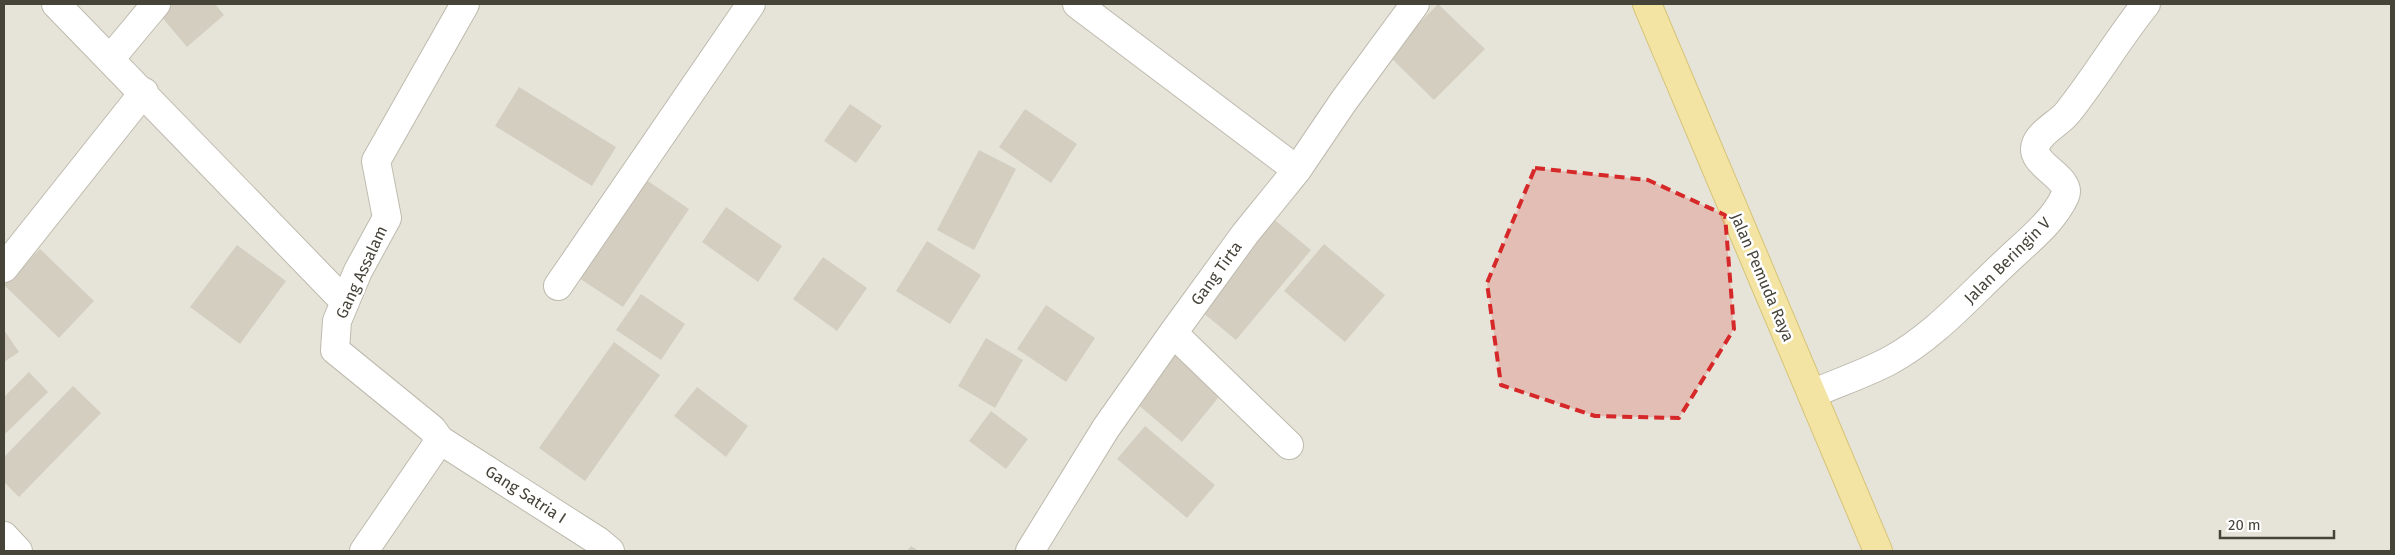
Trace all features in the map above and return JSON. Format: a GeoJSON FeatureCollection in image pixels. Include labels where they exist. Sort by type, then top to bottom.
{"type":"FeatureCollection","features":[{"type":"Feature","properties":{"kind":"main road","name":"Jalan Pemuda Raya"},"geometry":{"type":"LineString","coordinates":[[1647,4],[1812,394],[1874,549]]}},
{"type":"Feature","properties":{"kind":"street"},"geometry":{"type":"LineString","coordinates":[[56,4],[144,92],[345,302]]}},
{"type":"Feature","properties":{"kind":"street"},"geometry":{"type":"LineString","coordinates":[[111,58],[156,4]]}},
{"type":"Feature","properties":{"kind":"street","name":"Gang Assalam"},"geometry":{"type":"LineString","coordinates":[[440,440],[432,429],[334,350],[337,321],[358,272],[387,218],[376,161],[466,4]]}},
{"type":"Feature","properties":{"kind":"street"},"geometry":{"type":"LineString","coordinates":[[558,286],[751,4]]}},
{"type":"Feature","properties":{"kind":"street"},"geometry":{"type":"LineString","coordinates":[[1077,4],[1297,170]]}},
{"type":"Feature","properties":{"kind":"street","name":"Gang Tirta"},"geometry":{"type":"LineString","coordinates":[[1030,551],[1106,428],[1245,234],[1297,170],[1342,102],[1415,4]]}},
{"type":"Feature","properties":{"kind":"street","name":"Jalan Beringin V"},"geometry":{"type":"LineString","coordinates":[[1812,394],[1889,360],[1948,318],[2046,224],[2065,195],[2066,189],[2062,182],[2037,158],[2035,148],[2037,141],[2068,113],[2115,43],[2146,4]]}},
{"type":"Feature","properties":{"kind":"street"},"geometry":{"type":"LineString","coordinates":[[4,268],[144,92]]}},
{"type":"Feature","properties":{"kind":"street"},"geometry":{"type":"LineString","coordinates":[[1173,333],[1289,445]]}},
{"type":"Feature","properties":{"kind":"street"},"geometry":{"type":"LineString","coordinates":[[364,551],[440,440]]}},
{"type":"Feature","properties":{"kind":"street","name":"Gang Satria I"},"geometry":{"type":"LineString","coordinates":[[440,440],[590,536],[610,551]]}},
{"type":"Feature","properties":{"kind":"street"},"geometry":{"type":"LineString","coordinates":[[4,536],[18,551]]}},
{"type":"Feature","properties":{"kind":"highlighted area"},"geometry":{"type":"Polygon","coordinates":[[[1535,168],[1648,180],[1725,215],[1734,329],[1679,418],[1595,416],[1501,385],[1487,283],[1535,168]]]}},
{"type":"Feature","properties":{"kind":"shaded area"},"geometry":{"type":"Polygon","coordinates":[[[4,4],[2391,4],[2391,551],[4,551],[4,4]]]}},
{"type":"Feature","properties":{"kind":"building"},"geometry":{"type":"Polygon","coordinates":[[[173,4],[215,4],[224,15],[187,47],[160,15],[173,4]]]}},
{"type":"Feature","properties":{"kind":"building"},"geometry":{"type":"Polygon","coordinates":[[[1438,4],[1485,49],[1434,100],[1388,55],[1438,4]]]}},
{"type":"Feature","properties":{"kind":"building"},"geometry":{"type":"Polygon","coordinates":[[[519,87],[616,147],[592,186],[495,126],[519,87]]]}},
{"type":"Feature","properties":{"kind":"building"},"geometry":{"type":"Polygon","coordinates":[[[850,104],[882,126],[856,163],[824,141],[850,104]]]}},
{"type":"Feature","properties":{"kind":"building"},"geometry":{"type":"Polygon","coordinates":[[[1025,109],[1077,144],[1051,183],[999,147],[1025,109]]]}},
{"type":"Feature","properties":{"kind":"building"},"geometry":{"type":"Polygon","coordinates":[[[979,150],[1016,169],[974,250],[937,230],[979,150]]]}},
{"type":"Feature","properties":{"kind":"building"},"geometry":{"type":"Polygon","coordinates":[[[645,179],[689,209],[623,307],[579,278],[645,179]]]}},
{"type":"Feature","properties":{"kind":"building"},"geometry":{"type":"Polygon","coordinates":[[[726,207],[782,246],[758,282],[702,242],[726,207]]]}},
{"type":"Feature","properties":{"kind":"building"},"geometry":{"type":"Polygon","coordinates":[[[1271,217],[1311,250],[1236,340],[1196,307],[1271,217]]]}},
{"type":"Feature","properties":{"kind":"building"},"geometry":{"type":"Polygon","coordinates":[[[927,241],[981,275],[950,324],[896,291],[927,241]]]}},
{"type":"Feature","properties":{"kind":"building"},"geometry":{"type":"Polygon","coordinates":[[[1324,244],[1385,295],[1345,342],[1284,291],[1324,244]]]}},
{"type":"Feature","properties":{"kind":"building"},"geometry":{"type":"Polygon","coordinates":[[[237,245],[286,281],[240,344],[190,307],[237,245]]]}},
{"type":"Feature","properties":{"kind":"building"},"geometry":{"type":"Polygon","coordinates":[[[40,249],[94,301],[59,338],[4,285],[40,249]]]}},
{"type":"Feature","properties":{"kind":"building"},"geometry":{"type":"Polygon","coordinates":[[[823,257],[867,288],[837,331],[793,299],[823,257]]]}},
{"type":"Feature","properties":{"kind":"building"},"geometry":{"type":"Polygon","coordinates":[[[641,294],[685,324],[661,360],[616,330],[641,294]]]}},
{"type":"Feature","properties":{"kind":"building"},"geometry":{"type":"Polygon","coordinates":[[[1046,305],[1095,338],[1066,382],[1017,349],[1046,305]]]}},
{"type":"Feature","properties":{"kind":"building"},"geometry":{"type":"Polygon","coordinates":[[[4,330],[19,352],[4,362],[4,330]]]}},
{"type":"Feature","properties":{"kind":"building"},"geometry":{"type":"Polygon","coordinates":[[[986,338],[1023,360],[995,408],[958,386],[986,338]]]}},
{"type":"Feature","properties":{"kind":"building"},"geometry":{"type":"Polygon","coordinates":[[[614,342],[660,375],[585,481],[539,448],[614,342]]]}},
{"type":"Feature","properties":{"kind":"building"},"geometry":{"type":"Polygon","coordinates":[[[1177,353],[1223,392],[1182,442],[1136,403],[1177,353]]]}},
{"type":"Feature","properties":{"kind":"building"},"geometry":{"type":"Polygon","coordinates":[[[29,372],[48,392],[4,435],[4,397],[29,372]]]}},
{"type":"Feature","properties":{"kind":"building"},"geometry":{"type":"Polygon","coordinates":[[[73,386],[101,413],[19,497],[4,482],[4,457],[73,386]]]}},
{"type":"Feature","properties":{"kind":"building"},"geometry":{"type":"Polygon","coordinates":[[[697,387],[748,426],[726,457],[674,416],[697,387]]]}},
{"type":"Feature","properties":{"kind":"building"},"geometry":{"type":"Polygon","coordinates":[[[991,411],[1028,439],[1006,469],[969,441],[991,411]]]}},
{"type":"Feature","properties":{"kind":"building"},"geometry":{"type":"Polygon","coordinates":[[[1145,426],[1215,485],[1187,518],[1117,459],[1145,426]]]}},
{"type":"Feature","properties":{"kind":"building"},"geometry":{"type":"Polygon","coordinates":[[[911,546],[919,551],[907,551],[911,546]]]}}]}
